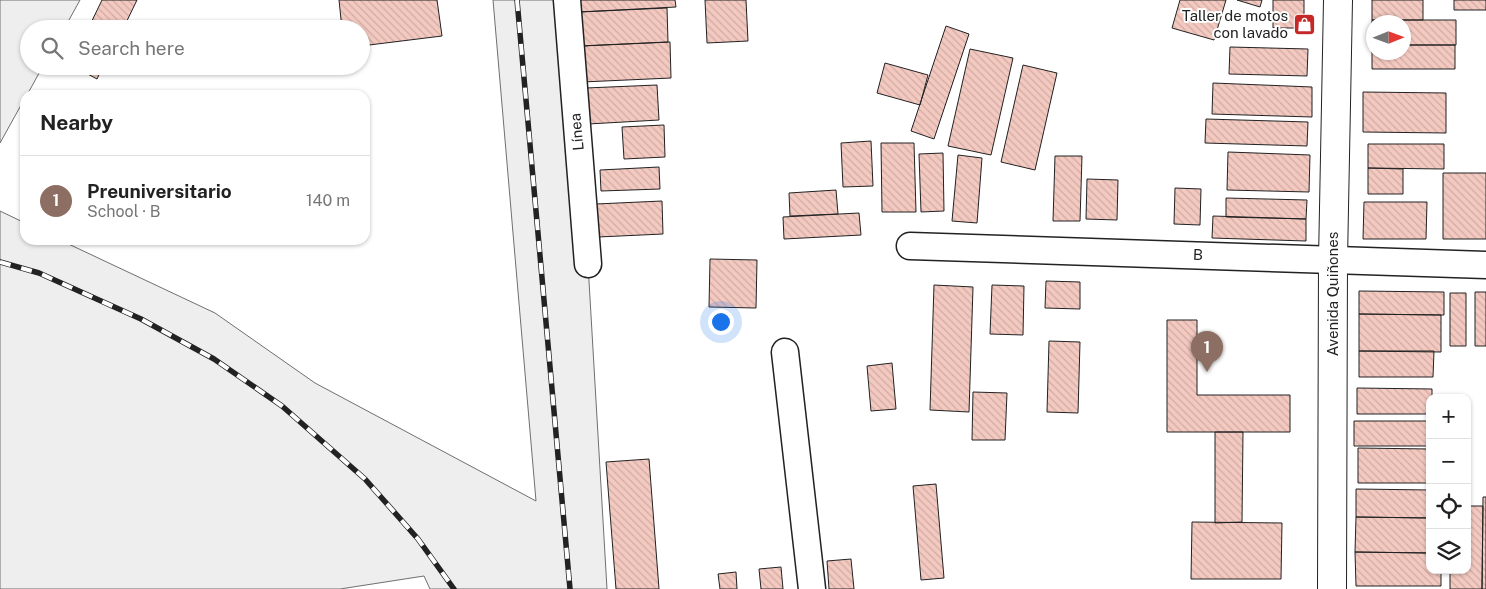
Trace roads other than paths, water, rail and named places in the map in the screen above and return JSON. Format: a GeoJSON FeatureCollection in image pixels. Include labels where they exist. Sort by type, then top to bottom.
{"type":"FeatureCollection","features":[{"type":"Feature","properties":{"kind":"main road","name":"Avenida Quiñones"},"geometry":{"type":"LineString","coordinates":[[1332,589],[1333,260],[1338,0]]}},
{"type":"Feature","properties":{"kind":"street","name":"Línea"},"geometry":{"type":"LineString","coordinates":[[567,0],[588,264]]}},
{"type":"Feature","properties":{"kind":"street","name":"B"},"geometry":{"type":"LineString","coordinates":[[910,246],[1486,264]]}},
{"type":"Feature","properties":{"kind":"street"},"geometry":{"type":"LineString","coordinates":[[785,352],[812,589]]}},
{"type":"Feature","properties":{"kind":"railway"},"geometry":{"type":"LineString","coordinates":[[517,0],[570,589]]}},
{"type":"Feature","properties":{"kind":"railway"},"geometry":{"type":"LineString","coordinates":[[0,262],[39,273],[141,319],[214,359],[282,406],[365,479],[418,539],[454,589]]}},
{"type":"Feature","properties":{"kind":"place","name":"Taller de motos con lavado"},"geometry":{"type":"Point","coordinates":[1304,25]}},
{"type":"Feature","properties":{"kind":"place","name":"Preuniversitario"},"geometry":{"type":"Point","coordinates":[1207,372]}}]}
